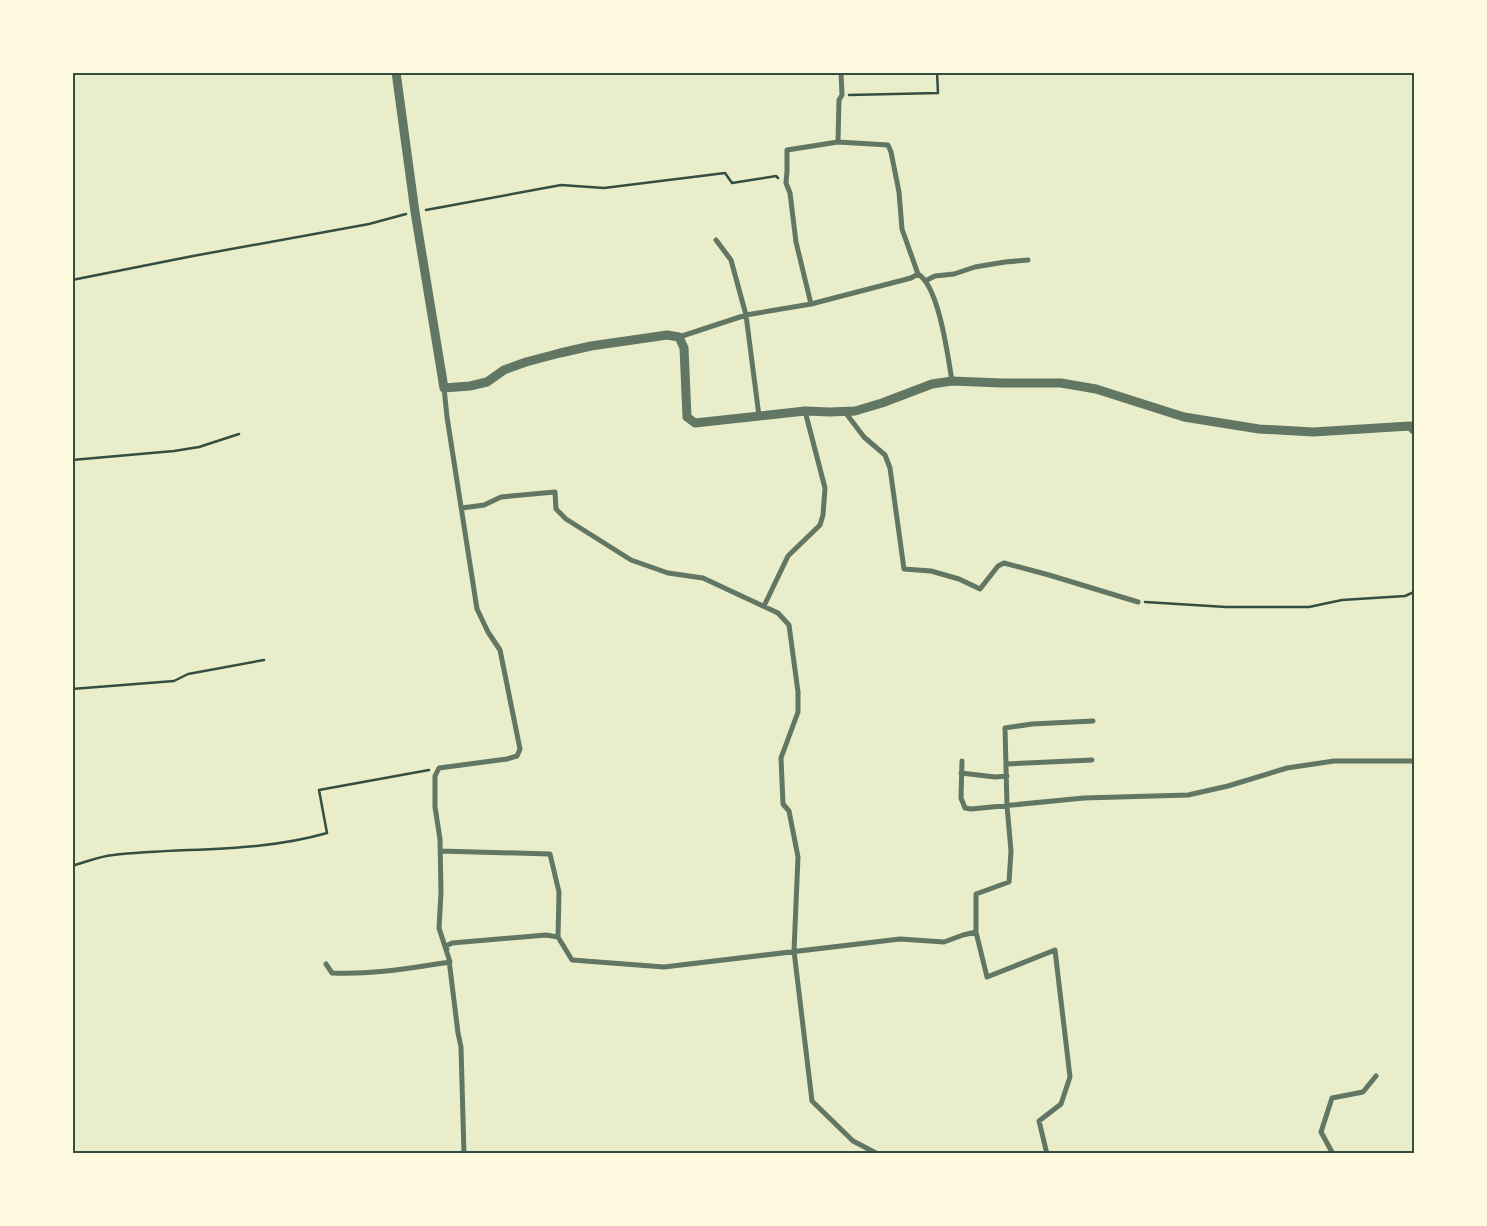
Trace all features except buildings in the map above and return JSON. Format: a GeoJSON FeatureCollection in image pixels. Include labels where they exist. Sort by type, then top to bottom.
{"type":"FeatureCollection","features":[{"type":"Feature","properties":{"kind":"street"},"geometry":{"type":"LineString","coordinates":[[396,72],[415,212],[477,609],[488,632],[500,650],[520,749],[516,756],[507,759],[438,768],[435,776],[435,807],[440,851],[441,893],[439,928],[450,962]]}},
{"type":"Feature","properties":{"kind":"street"},"geometry":{"type":"LineString","coordinates":[[838,142],[839,100],[842,95],[841,72]]}},
{"type":"Feature","properties":{"kind":"street"},"geometry":{"type":"LineString","coordinates":[[811,304],[796,242],[790,193],[786,183],[786,150],[838,142],[888,145],[899,192],[902,229],[918,274],[923,277],[937,305],[952,381]]}},
{"type":"Feature","properties":{"kind":"street"},"geometry":{"type":"LineString","coordinates":[[716,240],[731,260],[746,315],[759,416]]}},
{"type":"Feature","properties":{"kind":"street"},"geometry":{"type":"LineString","coordinates":[[925,281],[935,276],[954,274],[974,267],[1028,260]]}},
{"type":"Feature","properties":{"kind":"street"},"geometry":{"type":"LineString","coordinates":[[444,388],[470,386],[487,382],[504,370],[526,362],[591,346],[662,335],[679,338],[746,315],[811,304],[911,278],[918,274]]}},
{"type":"Feature","properties":{"kind":"street"},"geometry":{"type":"LineString","coordinates":[[679,338],[684,348],[687,417],[695,423],[806,411],[855,411],[932,384],[952,381],[1061,383],[1096,389],[1184,417],[1259,429],[1314,432],[1410,426],[1414,430]]}},
{"type":"Feature","properties":{"kind":"street"},"geometry":{"type":"LineString","coordinates":[[764,606],[788,556],[820,526],[823,515],[825,488],[806,411]]}},
{"type":"Feature","properties":{"kind":"street"},"geometry":{"type":"LineString","coordinates":[[845,412],[864,438],[885,455],[890,468],[904,569],[930,572],[959,579],[980,589],[998,566],[1004,563],[1138,602]]}},
{"type":"Feature","properties":{"kind":"street"},"geometry":{"type":"LineString","coordinates":[[462,508],[484,505],[500,497],[555,492],[556,509],[566,519],[631,560],[668,573],[703,578],[778,613],[789,625],[798,692],[798,712],[781,758],[783,804],[790,811],[798,858],[794,950],[812,1101],[853,1141],[878,1154]]}},
{"type":"Feature","properties":{"kind":"street"},"geometry":{"type":"LineString","coordinates":[[1047,1154],[1039,1121],[1061,1104],[1070,1077],[1055,950],[987,977],[976,932],[976,894],[1009,882],[1012,851],[1007,806],[1005,728],[1032,724],[1093,721]]}},
{"type":"Feature","properties":{"kind":"street"},"geometry":{"type":"LineString","coordinates":[[962,760],[960,798],[965,808],[971,809],[1084,798],[1188,795],[1228,786],[1287,768],[1334,761],[1414,761]]}},
{"type":"Feature","properties":{"kind":"street"},"geometry":{"type":"LineString","coordinates":[[1007,764],[1092,760]]}},
{"type":"Feature","properties":{"kind":"street"},"geometry":{"type":"LineString","coordinates":[[961,773],[996,777],[1007,776]]}},
{"type":"Feature","properties":{"kind":"street"},"geometry":{"type":"LineString","coordinates":[[440,851],[550,854],[559,892],[558,937],[572,960],[664,967],[794,950],[900,939],[944,942],[976,932]]}},
{"type":"Feature","properties":{"kind":"street"},"geometry":{"type":"LineString","coordinates":[[464,1154],[461,1047],[450,962],[446,946],[452,943],[546,935],[558,937]]}},
{"type":"Feature","properties":{"kind":"street"},"geometry":{"type":"LineString","coordinates":[[326,964],[332,973],[355,974],[450,962]]}},
{"type":"Feature","properties":{"kind":"street"},"geometry":{"type":"LineString","coordinates":[[1333,1154],[1321,1132],[1332,1098],[1363,1092],[1376,1076]]}},
{"type":"Feature","properties":{"kind":"path"},"geometry":{"type":"LineString","coordinates":[[842,95],[938,93],[937,72]]}},
{"type":"Feature","properties":{"kind":"path"},"geometry":{"type":"LineString","coordinates":[[72,280],[369,224],[415,212],[561,185],[604,188],[725,172],[732,183],[776,176],[786,183]]}},
{"type":"Feature","properties":{"kind":"path"},"geometry":{"type":"LineString","coordinates":[[72,460],[174,451],[199,447],[239,434]]}},
{"type":"Feature","properties":{"kind":"path"},"geometry":{"type":"LineString","coordinates":[[1138,602],[1226,606],[1309,606],[1342,600],[1405,596],[1414,592]]}},
{"type":"Feature","properties":{"kind":"path"},"geometry":{"type":"LineString","coordinates":[[72,689],[174,681],[188,674],[264,660]]}},
{"type":"Feature","properties":{"kind":"path"},"geometry":{"type":"LineString","coordinates":[[72,866],[111,855],[240,847],[300,841],[327,833],[319,790],[438,768]]}}]}
